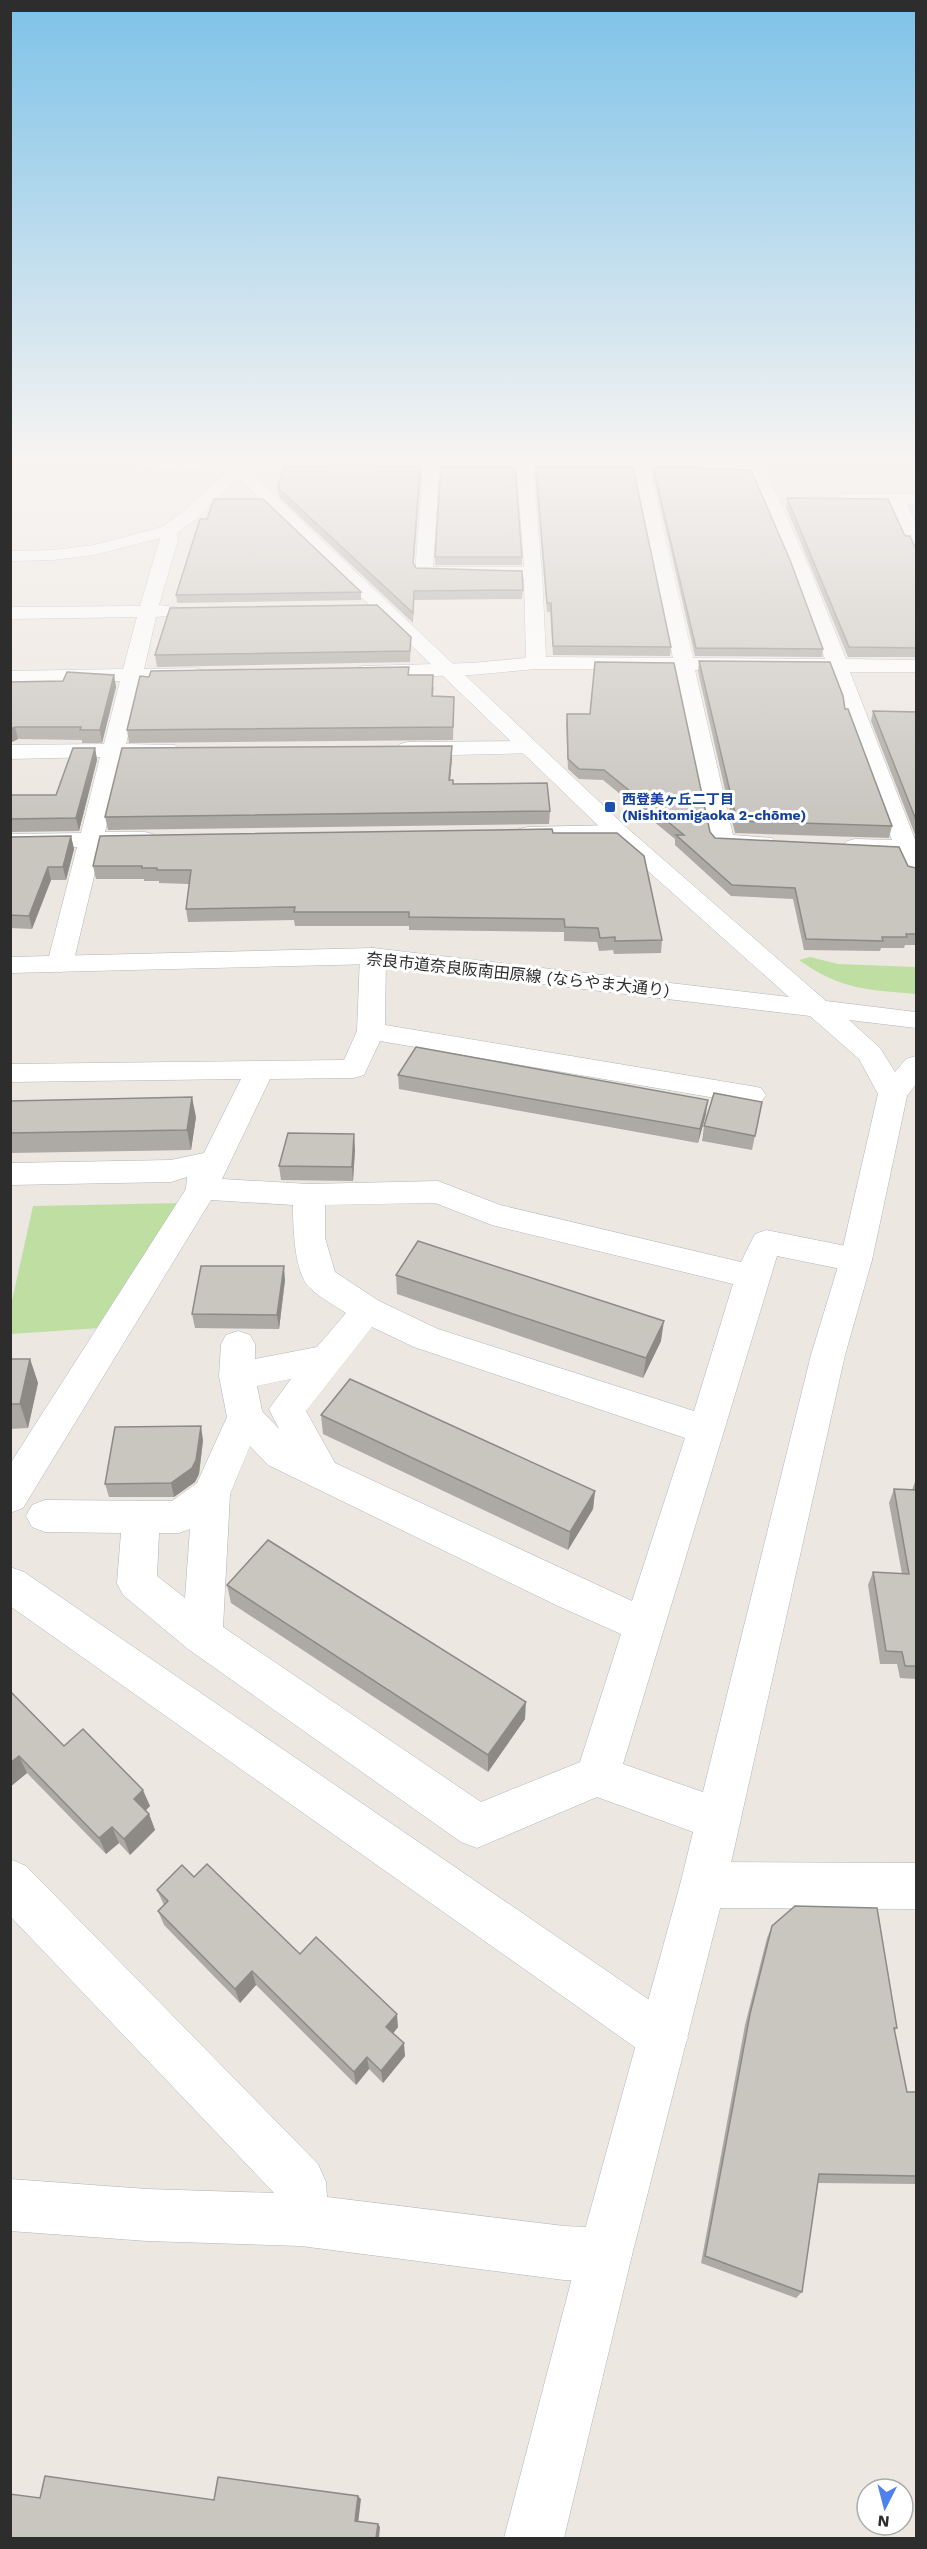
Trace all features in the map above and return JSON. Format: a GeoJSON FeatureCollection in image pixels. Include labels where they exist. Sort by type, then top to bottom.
{"type":"FeatureCollection","features":[{"type":"Feature","properties":{"kind":"street"},"geometry":{"type":"LineString","coordinates":[[60,964],[157,580]]}},
{"type":"Feature","properties":{"kind":"street"},"geometry":{"type":"LineString","coordinates":[[355,580],[618,832],[813,1007],[905,1080],[828,1355],[703,1885],[605,2255],[534,2538]]}},
{"type":"Feature","properties":{"kind":"street"},"geometry":{"type":"LineString","coordinates":[[533,580],[536,663]]}},
{"type":"Feature","properties":{"kind":"street"},"geometry":{"type":"LineString","coordinates":[[667,580],[723,842],[780,844]]}},
{"type":"Feature","properties":{"kind":"street"},"geometry":{"type":"LineString","coordinates":[[804,580],[916,871]]}},
{"type":"Feature","properties":{"kind":"street"},"geometry":{"type":"LineString","coordinates":[[359,609],[385,608]]}},
{"type":"Feature","properties":{"kind":"street"},"geometry":{"type":"LineString","coordinates":[[10,614],[183,611]]}},
{"type":"Feature","properties":{"kind":"street"},"geometry":{"type":"LineString","coordinates":[[348,672],[449,670],[536,663],[916,666]]}},
{"type":"Feature","properties":{"kind":"street"},"geometry":{"type":"LineString","coordinates":[[10,677],[212,674]]}},
{"type":"Feature","properties":{"kind":"street"},"geometry":{"type":"LineString","coordinates":[[389,749],[529,748]]}},
{"type":"Feature","properties":{"kind":"street"},"geometry":{"type":"LineString","coordinates":[[10,752],[186,750]]}},
{"type":"Feature","properties":{"kind":"street"},"geometry":{"type":"LineString","coordinates":[[502,834],[618,832]]}},
{"type":"Feature","properties":{"kind":"street"},"geometry":{"type":"LineString","coordinates":[[10,841],[173,839]]}},
{"type":"Feature","properties":{"kind":"street"},"geometry":{"type":"LineString","coordinates":[[838,846],[907,848]]}},
{"type":"Feature","properties":{"kind":"street"},"geometry":{"type":"LineString","coordinates":[[10,1073],[354,1069],[371,1031],[373,956]]}},
{"type":"Feature","properties":{"kind":"street","name":"奈良市道奈良阪南田原線 (ならやま大通り)"},"geometry":{"type":"LineString","coordinates":[[10,965],[373,956],[916,1020]]}},
{"type":"Feature","properties":{"kind":"street"},"geometry":{"type":"LineString","coordinates":[[371,1031],[725,1082],[751,1095]]}},
{"type":"Feature","properties":{"kind":"street"},"geometry":{"type":"LineString","coordinates":[[10,1497],[202,1189],[261,1069]]}},
{"type":"Feature","properties":{"kind":"street"},"geometry":{"type":"LineString","coordinates":[[10,1174],[171,1171],[202,1163],[202,1189]]}},
{"type":"Feature","properties":{"kind":"street"},"geometry":{"type":"LineString","coordinates":[[202,1189],[309,1195],[438,1192],[492,1214],[752,1277]]}},
{"type":"Feature","properties":{"kind":"street"},"geometry":{"type":"LineString","coordinates":[[309,1195],[309,1238],[320,1279],[367,1310],[426,1338],[706,1430]]}},
{"type":"Feature","properties":{"kind":"street"},"geometry":{"type":"LineString","coordinates":[[597,1776],[752,1277],[766,1242],[856,1260]]}},
{"type":"Feature","properties":{"kind":"street"},"geometry":{"type":"LineString","coordinates":[[322,1474],[287,1409],[367,1310]]}},
{"type":"Feature","properties":{"kind":"street"},"geometry":{"type":"LineString","coordinates":[[202,1635],[211,1494],[245,1417],[237,1360],[328,1358]]}},
{"type":"Feature","properties":{"kind":"street"},"geometry":{"type":"LineString","coordinates":[[245,1417],[281,1454],[572,1594],[644,1625]]}},
{"type":"Feature","properties":{"kind":"street"},"geometry":{"type":"LineString","coordinates":[[45,1516],[179,1517],[211,1494]]}},
{"type":"Feature","properties":{"kind":"street"},"geometry":{"type":"LineString","coordinates":[[141,1518],[137,1583],[202,1635],[477,1826],[597,1776],[718,1819]]}},
{"type":"Feature","properties":{"kind":"street"},"geometry":{"type":"LineString","coordinates":[[10,1584],[663,2038]]}},
{"type":"Feature","properties":{"kind":"street"},"geometry":{"type":"LineString","coordinates":[[10,1882],[300,2182],[301,2220]]}},
{"type":"Feature","properties":{"kind":"street"},"geometry":{"type":"LineString","coordinates":[[703,1885],[916,1886]]}},
{"type":"Feature","properties":{"kind":"street"},"geometry":{"type":"LineString","coordinates":[[10,2205],[147,2215],[301,2220],[564,2253],[605,2255]]}},
{"type":"Feature","properties":{"kind":"green space"},"geometry":{"type":"Polygon","coordinates":[[[810,957],[838,964],[916,967],[916,994],[855,987],[842,983],[799,960],[810,957]]]}},
{"type":"Feature","properties":{"kind":"green space"},"geometry":{"type":"Polygon","coordinates":[[[182,1203],[100,1328],[11,1334],[11,1305],[33,1206],[182,1203]]]}},
{"type":"Feature","properties":{"kind":"building"},"geometry":{"type":"Polygon","coordinates":[[[181,580],[348,580],[361,592],[176,595],[181,580]]]}},
{"type":"Feature","properties":{"kind":"building"},"geometry":{"type":"Polygon","coordinates":[[[377,580],[522,580],[523,590],[414,591],[413,613],[377,580]]]}},
{"type":"Feature","properties":{"kind":"building"},"geometry":{"type":"Polygon","coordinates":[[[545,580],[657,580],[671,647],[553,646],[551,603],[547,603],[545,580]]]}},
{"type":"Feature","properties":{"kind":"building"},"geometry":{"type":"Polygon","coordinates":[[[680,580],[797,580],[823,649],[696,648],[680,580]]]}},
{"type":"Feature","properties":{"kind":"building"},"geometry":{"type":"Polygon","coordinates":[[[821,580],[916,580],[916,648],[849,647],[821,580]]]}},
{"type":"Feature","properties":{"kind":"building"},"geometry":{"type":"Polygon","coordinates":[[[377,605],[411,637],[410,651],[155,655],[170,608],[377,605]]]}},
{"type":"Feature","properties":{"kind":"building"},"geometry":{"type":"Polygon","coordinates":[[[699,661],[830,662],[843,696],[845,709],[848,709],[892,826],[737,821],[699,661]]]}},
{"type":"Feature","properties":{"kind":"building"},"geometry":{"type":"Polygon","coordinates":[[[595,662],[674,663],[710,832],[715,838],[899,847],[908,866],[916,868],[916,934],[906,934],[907,937],[882,937],[883,941],[806,939],[795,888],[732,885],[676,835],[684,835],[604,770],[579,769],[568,759],[567,714],[590,714],[595,662]]]}},
{"type":"Feature","properties":{"kind":"building"},"geometry":{"type":"Polygon","coordinates":[[[409,667],[408,675],[433,675],[432,696],[454,697],[453,727],[127,730],[140,676],[149,677],[151,671],[409,667]]]}},
{"type":"Feature","properties":{"kind":"building"},"geometry":{"type":"Polygon","coordinates":[[[67,672],[114,675],[100,730],[80,730],[81,727],[15,727],[10,729],[10,682],[63,681],[67,672]]]}},
{"type":"Feature","properties":{"kind":"building"},"geometry":{"type":"Polygon","coordinates":[[[873,711],[916,712],[916,820],[873,711]]]}},
{"type":"Feature","properties":{"kind":"building"},"geometry":{"type":"Polygon","coordinates":[[[452,746],[449,780],[453,780],[453,784],[547,783],[550,811],[105,817],[122,748],[452,746]]]}},
{"type":"Feature","properties":{"kind":"building"},"geometry":{"type":"Polygon","coordinates":[[[73,748],[95,748],[76,818],[10,819],[10,795],[56,795],[73,748]]]}},
{"type":"Feature","properties":{"kind":"building"},"geometry":{"type":"Polygon","coordinates":[[[552,829],[553,833],[617,833],[644,856],[662,940],[615,941],[615,937],[600,938],[598,928],[565,927],[564,919],[409,917],[409,912],[294,912],[295,907],[186,909],[191,870],[157,870],[157,868],[142,868],[142,866],[93,866],[100,836],[552,829]]]}},
{"type":"Feature","properties":{"kind":"building"},"geometry":{"type":"Polygon","coordinates":[[[71,836],[63,867],[48,867],[29,916],[10,915],[10,837],[71,836]]]}},
{"type":"Feature","properties":{"kind":"building"},"geometry":{"type":"Polygon","coordinates":[[[416,1047],[708,1100],[700,1129],[398,1075],[416,1047]]]}},
{"type":"Feature","properties":{"kind":"building"},"geometry":{"type":"Polygon","coordinates":[[[714,1093],[762,1102],[755,1136],[704,1126],[714,1093]]]}},
{"type":"Feature","properties":{"kind":"building"},"geometry":{"type":"Polygon","coordinates":[[[192,1097],[187,1130],[10,1133],[10,1101],[192,1097]]]}},
{"type":"Feature","properties":{"kind":"building"},"geometry":{"type":"Polygon","coordinates":[[[288,1133],[354,1134],[352,1167],[279,1166],[288,1133]]]}},
{"type":"Feature","properties":{"kind":"building"},"geometry":{"type":"Polygon","coordinates":[[[418,1241],[664,1321],[646,1358],[396,1275],[418,1241]]]}},
{"type":"Feature","properties":{"kind":"building"},"geometry":{"type":"Polygon","coordinates":[[[201,1266],[284,1266],[277,1315],[192,1314],[201,1266]]]}},
{"type":"Feature","properties":{"kind":"building"},"geometry":{"type":"Polygon","coordinates":[[[10,1359],[30,1359],[20,1404],[10,1404],[10,1359]]]}},
{"type":"Feature","properties":{"kind":"building"},"geometry":{"type":"Polygon","coordinates":[[[350,1379],[595,1491],[570,1532],[321,1415],[350,1379]]]}},
{"type":"Feature","properties":{"kind":"building"},"geometry":{"type":"Polygon","coordinates":[[[201,1426],[196,1460],[192,1468],[171,1483],[105,1484],[115,1427],[201,1426]]]}},
{"type":"Feature","properties":{"kind":"building"},"geometry":{"type":"Polygon","coordinates":[[[894,1489],[916,1490],[916,1666],[905,1666],[902,1652],[886,1651],[873,1572],[909,1574],[894,1489]]]}},
{"type":"Feature","properties":{"kind":"building"},"geometry":{"type":"Polygon","coordinates":[[[268,1540],[526,1702],[488,1755],[227,1585],[268,1540]]]}},
{"type":"Feature","properties":{"kind":"building"},"geometry":{"type":"Polygon","coordinates":[[[10,1691],[64,1746],[83,1729],[143,1790],[134,1799],[149,1814],[124,1839],[112,1827],[99,1838],[19,1756],[10,1763],[10,1691]]]}},
{"type":"Feature","properties":{"kind":"building"},"geometry":{"type":"Polygon","coordinates":[[[207,1864],[300,1954],[316,1937],[397,2014],[386,2027],[404,2043],[381,2071],[367,2057],[354,2072],[252,1971],[235,1989],[158,1911],[168,1901],[157,1890],[182,1865],[194,1877],[207,1864]]]}},
{"type":"Feature","properties":{"kind":"building"},"geometry":{"type":"Polygon","coordinates":[[[795,1906],[877,1908],[897,2028],[894,2028],[907,2092],[916,2092],[916,2176],[819,2174],[802,2292],[705,2256],[750,2014],[772,1926],[795,1906]]]}},
{"type":"Feature","properties":{"kind":"building"},"geometry":{"type":"Polygon","coordinates":[[[45,2476],[214,2500],[218,2477],[358,2496],[355,2521],[378,2524],[376,2538],[10,2538],[10,2494],[40,2498],[45,2476]]]}},
{"type":"Feature","properties":{"kind":"place","name":"西登美ヶ丘二丁目 (Nishitomigaoka 2-chōme)"},"geometry":{"type":"Point","coordinates":[610,807]}}]}
